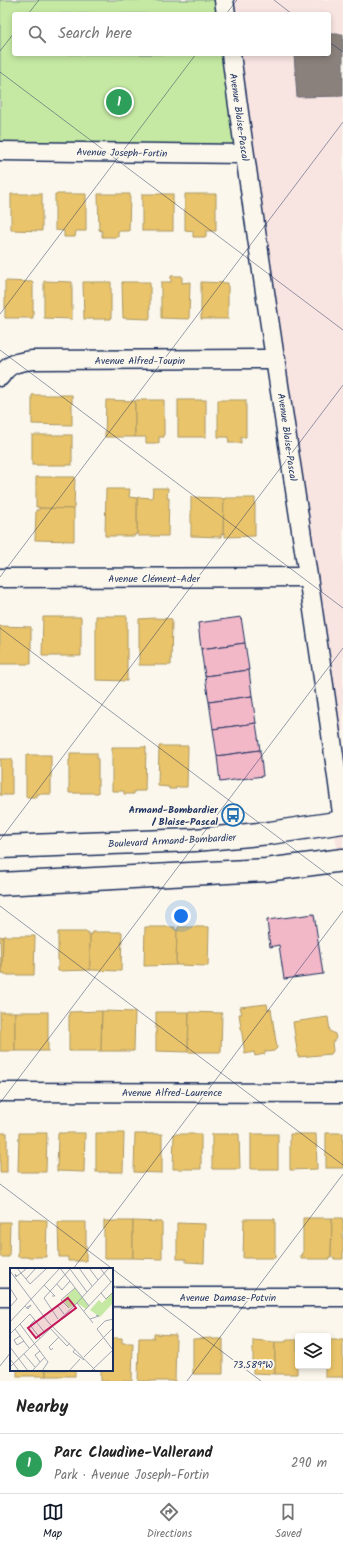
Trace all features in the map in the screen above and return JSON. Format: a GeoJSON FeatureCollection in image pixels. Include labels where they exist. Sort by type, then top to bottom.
{"type":"FeatureCollection","features":[{"type":"Feature","properties":{"kind":"street"},"geometry":{"type":"LineString","coordinates":[[224,0],[226,12]]}},
{"type":"Feature","properties":{"kind":"street","name":"Avenue Blaise-Pascal"},"geometry":{"type":"LineString","coordinates":[[231,56],[244,154],[341,789],[343,821]]}},
{"type":"Feature","properties":{"kind":"street","name":"Avenue Joseph-Fortin"},"geometry":{"type":"LineString","coordinates":[[0,151],[244,154]]}},
{"type":"Feature","properties":{"kind":"street","name":"Avenue Alfred-Toupin"},"geometry":{"type":"LineString","coordinates":[[3,372],[17,362],[33,360],[276,359]]}},
{"type":"Feature","properties":{"kind":"street","name":"Avenue Clément-Ader"},"geometry":{"type":"LineString","coordinates":[[0,578],[308,577]]}},
{"type":"Feature","properties":{"kind":"street","name":"Boulevard Armand-Bombardier"},"geometry":{"type":"LineString","coordinates":[[0,847],[194,840],[270,833],[343,821]]}},
{"type":"Feature","properties":{"kind":"street"},"geometry":{"type":"LineString","coordinates":[[0,884],[266,870],[343,860]]}},
{"type":"Feature","properties":{"kind":"street","name":"Avenue Alfred-Laurence"},"geometry":{"type":"LineString","coordinates":[[0,1092],[343,1093]]}},
{"type":"Feature","properties":{"kind":"street","name":"Avenue Damase-Potvin"},"geometry":{"type":"LineString","coordinates":[[113,1297],[343,1297]]}},
{"type":"Feature","properties":{"kind":"shaded area"},"geometry":{"type":"Polygon","coordinates":[[[224,0],[343,0],[343,874],[336,842],[231,56],[331,56],[331,12],[226,12],[224,0]]]}},
{"type":"Feature","properties":{"kind":"green space"},"geometry":{"type":"Polygon","coordinates":[[[0,0],[224,0],[226,12],[12,12],[12,56],[231,56],[244,154],[0,151],[0,0]]]}},
{"type":"Feature","properties":{"kind":"building: Homes"},"geometry":{"type":"Polygon","coordinates":[[[11,194],[42,194],[42,231],[11,230],[11,194]]]}},
{"type":"Feature","properties":{"kind":"building: Homes"},"geometry":{"type":"Polygon","coordinates":[[[55,194],[86,194],[86,231],[76,231],[75,237],[64,237],[64,231],[55,230],[55,194]]]}},
{"type":"Feature","properties":{"kind":"building: Homes"},"geometry":{"type":"Polygon","coordinates":[[[98,194],[130,194],[129,231],[118,231],[118,237],[102,237],[102,231],[99,230],[98,194]]]}},
{"type":"Feature","properties":{"kind":"building: Homes"},"geometry":{"type":"Polygon","coordinates":[[[142,194],[173,194],[173,231],[142,231],[142,194]]]}},
{"type":"Feature","properties":{"kind":"building: Homes"},"geometry":{"type":"Polygon","coordinates":[[[185,194],[216,194],[216,231],[206,231],[206,237],[193,237],[193,231],[185,230],[185,194]]]}},
{"type":"Feature","properties":{"kind":"building: Homes"},"geometry":{"type":"Polygon","coordinates":[[[171,276],[182,276],[182,283],[190,282],[189,319],[161,318],[161,282],[171,282],[171,276]]]}},
{"type":"Feature","properties":{"kind":"building: Homes"},"geometry":{"type":"Polygon","coordinates":[[[5,281],[33,282],[33,318],[5,318],[5,281]]]}},
{"type":"Feature","properties":{"kind":"building: Homes"},"geometry":{"type":"Polygon","coordinates":[[[44,281],[72,282],[72,319],[44,318],[44,281]]]}},
{"type":"Feature","properties":{"kind":"building: Homes"},"geometry":{"type":"Polygon","coordinates":[[[83,282],[111,282],[111,319],[84,319],[83,282]]]}},
{"type":"Feature","properties":{"kind":"building: Homes"},"geometry":{"type":"Polygon","coordinates":[[[122,282],[150,282],[150,319],[123,318],[122,282]]]}},
{"type":"Feature","properties":{"kind":"building: Homes"},"geometry":{"type":"Polygon","coordinates":[[[201,282],[228,283],[228,319],[201,319],[201,282]]]}},
{"type":"Feature","properties":{"kind":"building: Homes"},"geometry":{"type":"Polygon","coordinates":[[[32,395],[72,395],[72,425],[32,424],[32,395]]]}},
{"type":"Feature","properties":{"kind":"building: Homes"},"geometry":{"type":"Polygon","coordinates":[[[106,400],[135,401],[135,437],[105,437],[106,400]]]}},
{"type":"Feature","properties":{"kind":"building: Homes"},"geometry":{"type":"Polygon","coordinates":[[[164,400],[164,437],[159,437],[159,443],[146,443],[146,437],[135,437],[135,401],[164,400]]]}},
{"type":"Feature","properties":{"kind":"building: Homes"},"geometry":{"type":"Polygon","coordinates":[[[178,400],[206,400],[206,437],[178,437],[178,400]]]}},
{"type":"Feature","properties":{"kind":"building: Homes"},"geometry":{"type":"Polygon","coordinates":[[[218,400],[246,400],[246,437],[241,437],[241,443],[229,443],[228,437],[218,437],[218,400]]]}},
{"type":"Feature","properties":{"kind":"building: Homes"},"geometry":{"type":"Polygon","coordinates":[[[32,435],[72,435],[72,465],[32,465],[32,435]]]}},
{"type":"Feature","properties":{"kind":"building: Homes"},"geometry":{"type":"Polygon","coordinates":[[[36,477],[75,477],[74,509],[36,507],[36,477]]]}},
{"type":"Feature","properties":{"kind":"building: Homes"},"geometry":{"type":"Polygon","coordinates":[[[153,488],[168,488],[168,536],[138,536],[137,498],[152,498],[153,488]]]}},
{"type":"Feature","properties":{"kind":"building: Homes"},"geometry":{"type":"Polygon","coordinates":[[[106,489],[130,489],[129,497],[137,498],[137,534],[135,534],[135,536],[105,536],[106,489]]]}},
{"type":"Feature","properties":{"kind":"building: Homes"},"geometry":{"type":"Polygon","coordinates":[[[191,497],[224,499],[223,534],[221,534],[221,537],[191,536],[191,497]]]}},
{"type":"Feature","properties":{"kind":"building: Homes"},"geometry":{"type":"Polygon","coordinates":[[[225,498],[255,498],[255,536],[225,537],[225,533],[223,534],[225,498]]]}},
{"type":"Feature","properties":{"kind":"building: Homes"},"geometry":{"type":"Polygon","coordinates":[[[39,508],[74,509],[74,541],[35,540],[36,510],[39,510],[39,508]]]}},
{"type":"Feature","properties":{"kind":"building: Homes"},"geometry":{"type":"Polygon","coordinates":[[[96,616],[127,616],[127,681],[96,680],[96,616]]]}},
{"type":"Feature","properties":{"kind":"building: Homes"},"geometry":{"type":"Polygon","coordinates":[[[43,617],[81,617],[81,656],[42,656],[43,617]]]}},
{"type":"Feature","properties":{"kind":"building: Homes"},"geometry":{"type":"Polygon","coordinates":[[[139,619],[172,619],[171,665],[139,665],[139,619]]]}},
{"type":"Feature","properties":{"kind":"building: Homes"},"geometry":{"type":"Polygon","coordinates":[[[0,626],[31,627],[31,664],[0,664],[0,626]]]}},
{"type":"Feature","properties":{"kind":"building: Homes"},"geometry":{"type":"Polygon","coordinates":[[[159,746],[188,746],[187,787],[176,787],[176,789],[169,789],[169,787],[158,786],[159,746]]]}},
{"type":"Feature","properties":{"kind":"building: Homes"},"geometry":{"type":"Polygon","coordinates":[[[112,747],[146,747],[145,791],[134,791],[134,794],[124,794],[124,791],[112,791],[112,747]]]}},
{"type":"Feature","properties":{"kind":"building: Homes"},"geometry":{"type":"Polygon","coordinates":[[[70,753],[97,753],[98,793],[69,793],[70,753]]]}},
{"type":"Feature","properties":{"kind":"building: Homes"},"geometry":{"type":"Polygon","coordinates":[[[26,755],[51,755],[51,794],[37,794],[37,797],[26,797],[26,755]]]}},
{"type":"Feature","properties":{"kind":"building: Homes"},"geometry":{"type":"Polygon","coordinates":[[[0,759],[12,759],[12,795],[0,795],[0,759]]]}},
{"type":"Feature","properties":{"kind":"building: Homes"},"geometry":{"type":"Polygon","coordinates":[[[145,927],[175,927],[175,930],[177,930],[176,965],[144,966],[145,927]]]}},
{"type":"Feature","properties":{"kind":"building: Homes"},"geometry":{"type":"Polygon","coordinates":[[[178,927],[209,927],[208,966],[176,965],[178,927]]]}},
{"type":"Feature","properties":{"kind":"building: Homes"},"geometry":{"type":"Polygon","coordinates":[[[58,932],[88,932],[88,935],[90,934],[90,970],[58,971],[58,932]]]}},
{"type":"Feature","properties":{"kind":"building: Homes"},"geometry":{"type":"Polygon","coordinates":[[[92,932],[122,932],[121,971],[90,970],[90,934],[92,935],[92,932]]]}},
{"type":"Feature","properties":{"kind":"building: Homes"},"geometry":{"type":"Polygon","coordinates":[[[0,936],[3,937],[1,975],[0,936]]]}},
{"type":"Feature","properties":{"kind":"building: Homes"},"geometry":{"type":"Polygon","coordinates":[[[4,936],[35,936],[34,975],[4,975],[5,973],[2,973],[4,936]]]}},
{"type":"Feature","properties":{"kind":"building: Homes"},"geometry":{"type":"Polygon","coordinates":[[[267,1004],[268,1010],[271,1009],[277,1048],[274,1051],[265,1051],[265,1054],[255,1056],[254,1052],[245,1054],[239,1014],[242,1014],[240,1007],[267,1004]]]}},
{"type":"Feature","properties":{"kind":"building: Homes"},"geometry":{"type":"Polygon","coordinates":[[[102,1011],[101,1051],[69,1051],[69,1012],[102,1011]]]}},
{"type":"Feature","properties":{"kind":"building: Homes"},"geometry":{"type":"Polygon","coordinates":[[[102,1011],[135,1012],[134,1051],[101,1051],[102,1011]]]}},
{"type":"Feature","properties":{"kind":"building: Homes"},"geometry":{"type":"Polygon","coordinates":[[[0,1012],[15,1012],[15,1051],[0,1051],[0,1012]]]}},
{"type":"Feature","properties":{"kind":"building: Homes"},"geometry":{"type":"Polygon","coordinates":[[[15,1012],[48,1012],[48,1051],[15,1051],[15,1012]]]}},
{"type":"Feature","properties":{"kind":"building: Homes"},"geometry":{"type":"Polygon","coordinates":[[[156,1012],[189,1012],[188,1052],[156,1051],[156,1012]]]}},
{"type":"Feature","properties":{"kind":"building: Homes"},"geometry":{"type":"Polygon","coordinates":[[[189,1012],[222,1013],[221,1052],[188,1052],[189,1012]]]}},
{"type":"Feature","properties":{"kind":"building: Homes"},"geometry":{"type":"Polygon","coordinates":[[[328,1017],[330,1031],[335,1034],[336,1038],[332,1043],[333,1051],[331,1054],[298,1057],[293,1022],[328,1017]]]}},
{"type":"Feature","properties":{"kind":"building: Homes"},"geometry":{"type":"Polygon","coordinates":[[[0,1133],[7,1133],[7,1172],[0,1172],[0,1133]]]}},
{"type":"Feature","properties":{"kind":"building: Homes"},"geometry":{"type":"Polygon","coordinates":[[[19,1133],[47,1133],[46,1172],[18,1172],[19,1133]]]}},
{"type":"Feature","properties":{"kind":"building: Homes"},"geometry":{"type":"Polygon","coordinates":[[[58,1133],[85,1133],[84,1172],[57,1171],[58,1133]]]}},
{"type":"Feature","properties":{"kind":"building: Homes"},"geometry":{"type":"Polygon","coordinates":[[[96,1133],[124,1133],[123,1172],[96,1172],[96,1133]]]}},
{"type":"Feature","properties":{"kind":"building: Homes"},"geometry":{"type":"Polygon","coordinates":[[[326,1133],[343,1133],[343,1168],[326,1168],[326,1133]]]}},
{"type":"Feature","properties":{"kind":"building: Homes"},"geometry":{"type":"Polygon","coordinates":[[[135,1134],[162,1134],[162,1173],[134,1172],[135,1134]]]}},
{"type":"Feature","properties":{"kind":"building: Homes"},"geometry":{"type":"Polygon","coordinates":[[[174,1134],[201,1134],[201,1169],[173,1169],[174,1134]]]}},
{"type":"Feature","properties":{"kind":"building: Homes"},"geometry":{"type":"Polygon","coordinates":[[[212,1134],[239,1134],[240,1169],[212,1169],[212,1134]]]}},
{"type":"Feature","properties":{"kind":"building: Homes"},"geometry":{"type":"Polygon","coordinates":[[[251,1134],[278,1134],[278,1169],[251,1169],[251,1134]]]}},
{"type":"Feature","properties":{"kind":"building: Homes"},"geometry":{"type":"Polygon","coordinates":[[[290,1134],[316,1134],[317,1169],[290,1170],[290,1134]]]}},
{"type":"Feature","properties":{"kind":"building: Homes"},"geometry":{"type":"Polygon","coordinates":[[[303,1218],[332,1218],[330,1259],[301,1259],[301,1255],[303,1255],[303,1218]]]}},
{"type":"Feature","properties":{"kind":"building: Homes"},"geometry":{"type":"Polygon","coordinates":[[[332,1218],[343,1218],[343,1259],[334,1259],[334,1257],[331,1257],[332,1218]]]}},
{"type":"Feature","properties":{"kind":"building: Homes"},"geometry":{"type":"Polygon","coordinates":[[[18,1219],[47,1220],[46,1257],[18,1257],[18,1219]]]}},
{"type":"Feature","properties":{"kind":"building: Homes"},"geometry":{"type":"Polygon","coordinates":[[[244,1219],[275,1219],[275,1258],[243,1258],[244,1219]]]}},
{"type":"Feature","properties":{"kind":"building: Homes"},"geometry":{"type":"Polygon","coordinates":[[[104,1221],[133,1221],[133,1258],[104,1258],[104,1221]]]}},
{"type":"Feature","properties":{"kind":"building: Homes"},"geometry":{"type":"Polygon","coordinates":[[[133,1221],[162,1222],[162,1259],[133,1258],[133,1221]]]}},
{"type":"Feature","properties":{"kind":"building: Homes"},"geometry":{"type":"Polygon","coordinates":[[[0,1222],[10,1222],[9,1257],[0,1257],[0,1222]]]}},
{"type":"Feature","properties":{"kind":"building: Homes"},"geometry":{"type":"Polygon","coordinates":[[[58,1222],[86,1222],[86,1261],[68,1261],[68,1257],[59,1257],[58,1222]]]}},
{"type":"Feature","properties":{"kind":"building: Homes"},"geometry":{"type":"Polygon","coordinates":[[[177,1223],[205,1224],[204,1263],[186,1262],[186,1259],[177,1259],[177,1223]]]}},
{"type":"Feature","properties":{"kind":"building: Homes"},"geometry":{"type":"Polygon","coordinates":[[[154,1334],[176,1335],[175,1381],[138,1381],[139,1338],[154,1338],[154,1334]]]}},
{"type":"Feature","properties":{"kind":"building: Homes"},"geometry":{"type":"Polygon","coordinates":[[[113,1338],[122,1338],[122,1343],[133,1343],[132,1381],[101,1381],[101,1371],[113,1371],[113,1338]]]}},
{"type":"Feature","properties":{"kind":"building: Homes"},"geometry":{"type":"Polygon","coordinates":[[[193,1339],[223,1339],[223,1374],[193,1374],[193,1339]]]}},
{"type":"Feature","properties":{"kind":"building: Homes"},"geometry":{"type":"Polygon","coordinates":[[[253,1340],[275,1342],[275,1374],[253,1373],[253,1340]]]}},
{"type":"Feature","properties":{"kind":"building: Homes"},"geometry":{"type":"Polygon","coordinates":[[[286,1340],[295,1340],[295,1369],[297,1369],[297,1374],[275,1374],[275,1342],[286,1342],[286,1340]]]}},
{"type":"Feature","properties":{"kind":"building: Homes"},"geometry":{"type":"Polygon","coordinates":[[[331,1340],[343,1340],[343,1377],[325,1377],[325,1369],[331,1369],[331,1340]]]}},
{"type":"Feature","properties":{"kind":"building: Homes"},"geometry":{"type":"Polygon","coordinates":[[[17,1371],[46,1371],[46,1376],[17,1376],[17,1371]]]}},
{"type":"Feature","properties":{"kind":"building: Homes"},"geometry":{"type":"Polygon","coordinates":[[[46,1371],[75,1371],[75,1376],[46,1376],[46,1371]]]}},
{"type":"Feature","properties":{"kind":"building: Industry"},"geometry":{"type":"Polygon","coordinates":[[[331,34],[343,34],[343,96],[297,97],[294,56],[331,56],[331,34]]]}},
{"type":"Feature","properties":{"kind":"building: Other"},"geometry":{"type":"Polygon","coordinates":[[[241,617],[245,643],[201,649],[198,623],[241,617]]]}},
{"type":"Feature","properties":{"kind":"building: Other"},"geometry":{"type":"Polygon","coordinates":[[[245,643],[249,670],[205,676],[201,649],[245,643]]]}},
{"type":"Feature","properties":{"kind":"building: Other"},"geometry":{"type":"Polygon","coordinates":[[[249,670],[252,696],[209,702],[205,676],[249,670]]]}},
{"type":"Feature","properties":{"kind":"building: Other"},"geometry":{"type":"Polygon","coordinates":[[[252,696],[256,723],[213,729],[209,702],[252,696]]]}},
{"type":"Feature","properties":{"kind":"building: Other"},"geometry":{"type":"Polygon","coordinates":[[[256,723],[260,750],[217,756],[213,729],[256,723]]]}},
{"type":"Feature","properties":{"kind":"building: Other"},"geometry":{"type":"Polygon","coordinates":[[[260,750],[263,776],[220,782],[217,756],[260,750]]]}},
{"type":"Feature","properties":{"kind":"building: Other"},"geometry":{"type":"Polygon","coordinates":[[[314,914],[323,974],[284,979],[279,945],[270,947],[267,920],[314,914]]]}},
{"type":"Feature","properties":{"kind":"place","name":"Parc Claudine-Vallerand"},"geometry":{"type":"Point","coordinates":[119,102]}},
{"type":"Feature","properties":{"kind":"place","name":"Armand-Bombardier / Blaise-Pascal"},"geometry":{"type":"Point","coordinates":[233,815]}}]}
